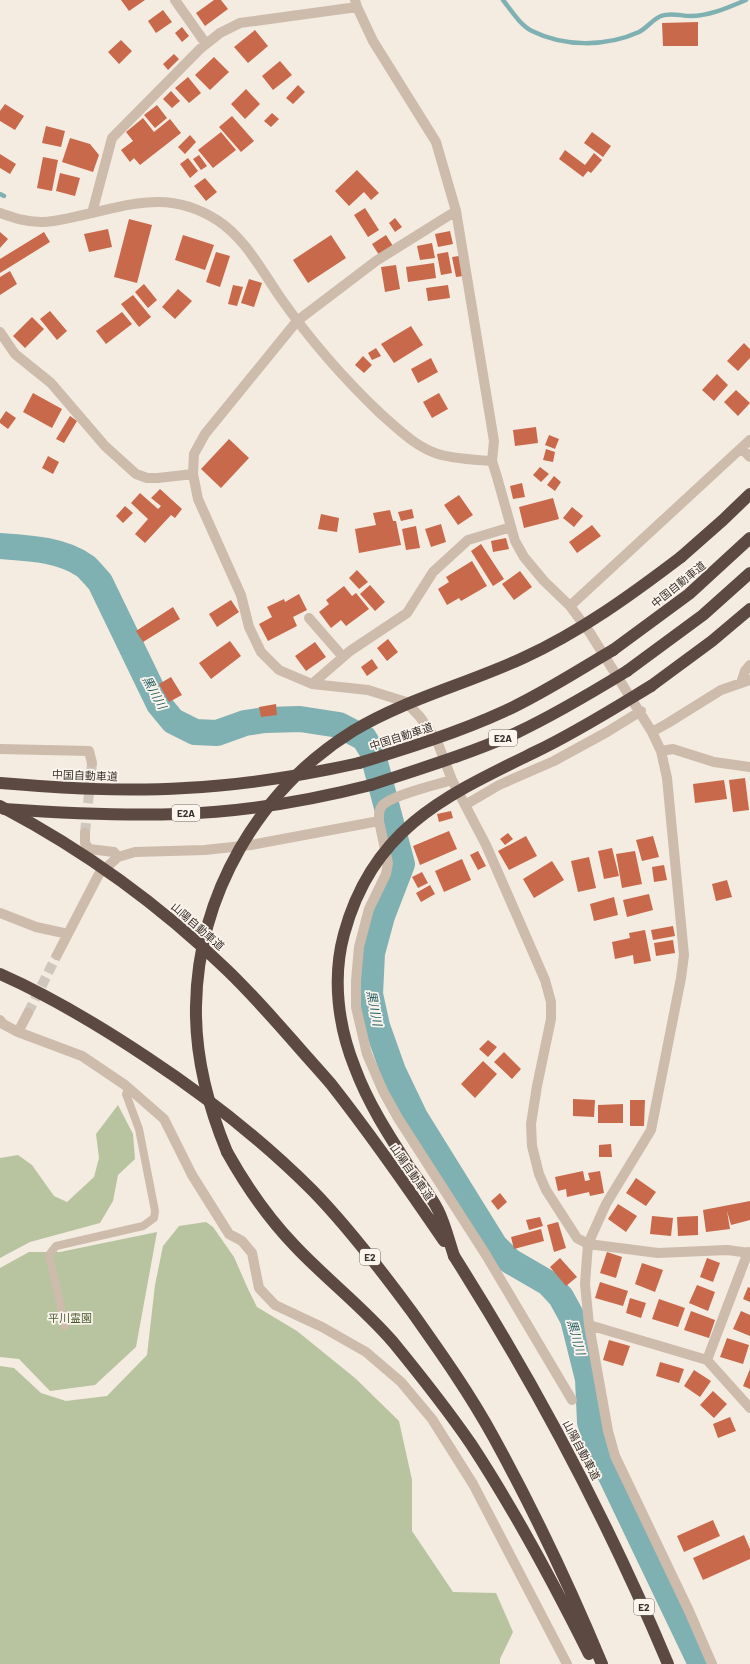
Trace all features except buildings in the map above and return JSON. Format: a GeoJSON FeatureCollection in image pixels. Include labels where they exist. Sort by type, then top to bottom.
{"type":"FeatureCollection","features":[{"type":"Feature","properties":{"kind":"highway"},"geometry":{"type":"LineString","coordinates":[[594,1664],[548,1574],[509,1505],[462,1432],[418,1372],[390,1339],[341,1289],[295,1246],[266,1214],[244,1182],[227,1152],[212,1114],[205,1086],[198,1049],[196,1007],[198,970],[208,923],[221,886],[239,848],[260,817],[286,785],[318,757],[353,732],[394,710],[523,658],[559,640],[593,620],[622,601],[681,557],[750,494]]}},
{"type":"Feature","properties":{"kind":"highway","name":"中国自動車道"},"geometry":{"type":"LineString","coordinates":[[0,783],[64,788],[184,789],[270,780],[322,771],[359,763],[425,743],[465,729],[505,711],[552,686],[613,650],[689,594],[750,538]]}},
{"type":"Feature","properties":{"kind":"highway","name":"E2A"},"geometry":{"type":"LineString","coordinates":[[0,809],[46,812],[179,814],[237,810],[335,794],[370,785],[468,752],[515,733],[560,710],[627,671],[703,616],[750,573]]}},
{"type":"Feature","properties":{"kind":"highway"},"geometry":{"type":"LineString","coordinates":[[454,1256],[438,1210],[385,1129],[354,1068],[344,1036],[339,1006],[338,976],[341,947],[349,917],[361,887],[376,862],[400,835],[430,808],[451,794],[492,772],[536,752],[572,733],[651,686],[712,641],[750,609]]}},
{"type":"Feature","properties":{"kind":"highway","name":"山陽自動車道"},"geometry":{"type":"LineString","coordinates":[[0,806],[53,836],[119,880],[163,913],[228,970],[262,1005],[331,1084],[392,1165],[454,1256],[532,1385],[618,1550],[668,1664]]}},
{"type":"Feature","properties":{"kind":"highway","name":"E2"},"geometry":{"type":"LineString","coordinates":[[0,974],[79,1014],[142,1054],[209,1101],[272,1154],[313,1192],[356,1240],[386,1277],[446,1360],[493,1437],[560,1569],[602,1664]]}},
{"type":"Feature","properties":{"kind":"street"},"geometry":{"type":"LineString","coordinates":[[175,0],[206,44]]}},
{"type":"Feature","properties":{"kind":"street"},"geometry":{"type":"LineString","coordinates":[[92,213],[112,138],[206,44],[220,33],[240,23],[356,4],[373,40],[436,142],[456,211],[494,441],[492,461],[515,542],[524,557],[544,581],[570,606],[590,633],[641,712],[661,751],[667,778],[684,947],[681,978],[651,1130],[606,1204],[588,1244],[585,1284],[589,1325],[608,1431],[615,1456],[689,1611],[712,1664]]}},
{"type":"Feature","properties":{"kind":"street"},"geometry":{"type":"LineString","coordinates":[[0,213],[21,220],[42,222],[63,220],[156,201],[178,203],[198,210],[218,220],[244,245],[297,322],[331,363],[356,390],[413,441],[437,454],[470,460],[492,461]]}},
{"type":"Feature","properties":{"kind":"street"},"geometry":{"type":"LineString","coordinates":[[456,211],[376,261],[297,322],[205,434],[194,454],[193,474],[198,499],[241,595],[249,627],[261,652],[279,670],[312,684],[368,690],[406,702],[420,717],[437,741],[452,780],[486,846],[545,980],[551,1002],[551,1019],[536,1086],[531,1124],[532,1146],[539,1174],[546,1190],[577,1238],[588,1244],[658,1253],[727,1250],[749,1253],[707,1360]]}},
{"type":"Feature","properties":{"kind":"street"},"geometry":{"type":"LineString","coordinates":[[0,332],[15,354],[50,383],[106,446],[136,474],[147,478],[158,478],[193,474]]}},
{"type":"Feature","properties":{"kind":"street"},"geometry":{"type":"LineString","coordinates":[[570,606],[750,440]]}},
{"type":"Feature","properties":{"kind":"street"},"geometry":{"type":"LineString","coordinates":[[742,449],[750,457]]}},
{"type":"Feature","properties":{"kind":"street"},"geometry":{"type":"LineString","coordinates":[[312,684],[343,657],[406,613],[433,572],[468,540],[511,528]]}},
{"type":"Feature","properties":{"kind":"street"},"geometry":{"type":"LineString","coordinates":[[309,618],[343,657]]}},
{"type":"Feature","properties":{"kind":"street"},"geometry":{"type":"LineString","coordinates":[[652,732],[668,724],[721,690],[745,681],[745,670],[750,665]]}},
{"type":"Feature","properties":{"kind":"street"},"geometry":{"type":"LineString","coordinates":[[465,805],[499,785],[554,760],[607,732],[641,712]]}},
{"type":"Feature","properties":{"kind":"street"},"geometry":{"type":"LineString","coordinates":[[0,749],[89,751],[92,763]]}},
{"type":"Feature","properties":{"kind":"street"},"geometry":{"type":"LineString","coordinates":[[661,751],[673,749],[714,762],[750,766]]}},
{"type":"Feature","properties":{"kind":"street"},"geometry":{"type":"LineString","coordinates":[[452,780],[393,798],[382,805],[378,813],[388,863],[386,874],[369,908],[359,947],[356,981],[356,1007],[367,1054],[383,1091],[398,1118],[486,1255],[572,1400]]}},
{"type":"Feature","properties":{"kind":"street"},"geometry":{"type":"LineString","coordinates":[[57,955],[99,874],[118,857],[135,852],[205,850],[251,845],[379,821]]}},
{"type":"Feature","properties":{"kind":"street"},"geometry":{"type":"LineString","coordinates":[[85,833],[85,844],[89,849],[114,852],[118,857]]}},
{"type":"Feature","properties":{"kind":"street"},"geometry":{"type":"LineString","coordinates":[[0,913],[36,927],[68,934]]}},
{"type":"Feature","properties":{"kind":"street"},"geometry":{"type":"LineString","coordinates":[[18,1032],[28,1013]]}},
{"type":"Feature","properties":{"kind":"street"},"geometry":{"type":"LineString","coordinates":[[0,1020],[3,1024],[18,1032],[82,1056],[129,1088],[164,1119],[192,1175],[229,1234],[242,1241],[252,1253],[259,1288],[275,1305],[322,1327],[366,1352],[401,1382],[432,1420],[473,1484],[567,1664]]}},
{"type":"Feature","properties":{"kind":"street"},"geometry":{"type":"LineString","coordinates":[[589,1325],[707,1360],[750,1408]]}},
{"type":"Feature","properties":{"kind":"lane"},"geometry":{"type":"LineString","coordinates":[[65,1326],[49,1255],[56,1246],[143,1226],[154,1218],[155,1211],[139,1129],[126,1094],[129,1088]]}},
{"type":"Feature","properties":{"kind":"green space"},"geometry":{"type":"Polygon","coordinates":[[[118,1105],[133,1134],[135,1159],[118,1175],[113,1201],[100,1223],[30,1242],[0,1258],[0,1158],[18,1155],[32,1165],[54,1196],[67,1202],[94,1177],[99,1158],[96,1134],[118,1105]]]}},
{"type":"Feature","properties":{"kind":"green space"},"geometry":{"type":"Polygon","coordinates":[[[206,1222],[213,1227],[234,1257],[257,1307],[297,1331],[355,1378],[399,1421],[412,1480],[412,1531],[453,1592],[496,1593],[513,1632],[500,1659],[500,1664],[0,1664],[0,1366],[14,1368],[41,1393],[66,1401],[107,1396],[147,1355],[155,1285],[163,1246],[179,1226],[206,1222]]]}},
{"type":"Feature","properties":{"kind":"green space","name":"平川霊園"},"geometry":{"type":"Polygon","coordinates":[[[157,1232],[136,1347],[95,1385],[50,1391],[19,1359],[0,1357],[0,1268],[29,1252],[60,1252],[157,1232]]]}},
{"type":"Feature","properties":{"kind":"waterway"},"geometry":{"type":"LineString","coordinates":[[503,0],[520,21],[532,31],[558,40],[585,43],[626,37],[639,32],[661,16],[672,14],[698,16],[719,11],[746,0]]}},
{"type":"Feature","properties":{"kind":"waterway"},"geometry":{"type":"LineString","coordinates":[[0,194],[4,196]]}},
{"type":"Feature","properties":{"kind":"waterway","name":"黒川川"},"geometry":{"type":"LineString","coordinates":[[0,546],[44,550],[76,560],[89,569],[100,582],[159,704],[173,721],[195,732],[217,733],[245,723],[265,720],[300,719],[339,725],[364,738],[372,751],[402,864],[382,916],[372,953],[370,994],[377,1026],[393,1071],[415,1117],[495,1246],[510,1261],[548,1283],[561,1297],[573,1319],[588,1379],[590,1422],[598,1449],[701,1664]]}},
{"type":"Feature","properties":{"kind":"tunnel"},"geometry":{"type":"LineString","coordinates":[[85,833],[92,763]]}},
{"type":"Feature","properties":{"kind":"tunnel"},"geometry":{"type":"LineString","coordinates":[[28,1013],[57,955]]}}]}
